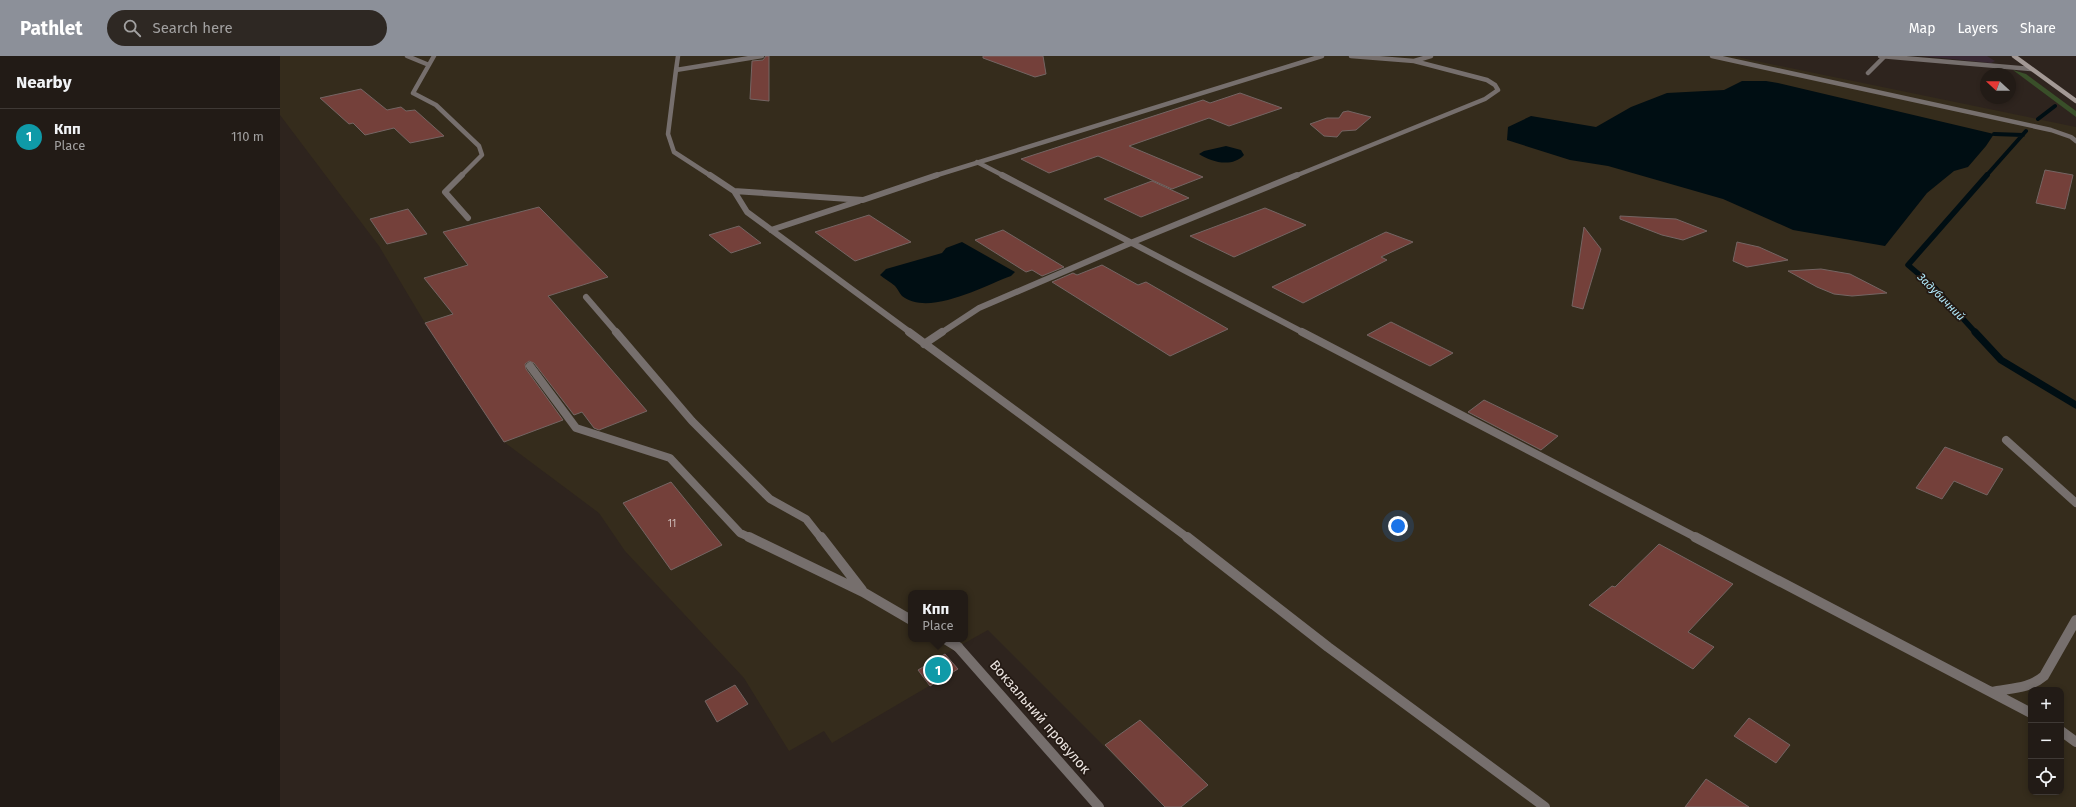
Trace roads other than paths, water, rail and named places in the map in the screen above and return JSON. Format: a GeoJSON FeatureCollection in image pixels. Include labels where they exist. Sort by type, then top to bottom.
{"type":"FeatureCollection","features":[{"type":"Feature","properties":{"kind":"main road"},"geometry":{"type":"LineString","coordinates":[[2014,56],[2076,100]]}},
{"type":"Feature","properties":{"kind":"street"},"geometry":{"type":"LineString","coordinates":[[407,56],[429,65]]}},
{"type":"Feature","properties":{"kind":"street"},"geometry":{"type":"LineString","coordinates":[[434,56],[413,93],[436,105],[479,146],[482,155],[446,192],[468,218]]}},
{"type":"Feature","properties":{"kind":"street"},"geometry":{"type":"LineString","coordinates":[[678,56],[668,134],[674,152],[734,192],[747,212],[1188,538],[1328,647],[1545,807]]}},
{"type":"Feature","properties":{"kind":"street"},"geometry":{"type":"LineString","coordinates":[[676,70],[762,56]]}},
{"type":"Feature","properties":{"kind":"street"},"geometry":{"type":"LineString","coordinates":[[771,230],[977,162],[1322,56]]}},
{"type":"Feature","properties":{"kind":"street"},"geometry":{"type":"LineString","coordinates":[[924,344],[979,308],[1133,242],[1485,99],[1498,90],[1496,85],[1488,80],[1414,61],[1352,56]]}},
{"type":"Feature","properties":{"kind":"street"},"geometry":{"type":"LineString","coordinates":[[1414,61],[1431,56]]}},
{"type":"Feature","properties":{"kind":"street"},"geometry":{"type":"LineString","coordinates":[[1712,56],[2051,130],[2071,137],[2076,141]]}},
{"type":"Feature","properties":{"kind":"street"},"geometry":{"type":"LineString","coordinates":[[1868,73],[1882,56],[2031,68]]}},
{"type":"Feature","properties":{"kind":"street"},"geometry":{"type":"LineString","coordinates":[[977,162],[1133,242],[2028,711]]}},
{"type":"Feature","properties":{"kind":"street"},"geometry":{"type":"LineString","coordinates":[[734,192],[863,200]]}},
{"type":"Feature","properties":{"kind":"street"},"geometry":{"type":"LineString","coordinates":[[586,296],[692,421],[770,499],[806,519],[864,592]]}},
{"type":"Feature","properties":{"kind":"street"},"geometry":{"type":"LineString","coordinates":[[530,366],[576,428],[670,458],[740,533],[864,592],[908,618]]}},
{"type":"Feature","properties":{"kind":"street"},"geometry":{"type":"LineString","coordinates":[[2006,440],[2076,503]]}},
{"type":"Feature","properties":{"kind":"street"},"geometry":{"type":"LineString","coordinates":[[1991,692],[2029,686],[2038,682],[2044,676],[2076,620]]}},
{"type":"Feature","properties":{"kind":"street","name":"Вокзальний провулок"},"geometry":{"type":"LineString","coordinates":[[950,642],[958,647],[1099,807]]}},
{"type":"Feature","properties":{"kind":"street"},"geometry":{"type":"LineString","coordinates":[[2064,733],[2076,742]]}},
{"type":"Feature","properties":{"kind":"waterway","name":"Задубичний"},"geometry":{"type":"LineString","coordinates":[[2038,119],[2055,106]]}},
{"type":"Feature","properties":{"kind":"waterway","name":"Задубичний"},"geometry":{"type":"LineString","coordinates":[[2022,135],[2026,131]]}},
{"type":"Feature","properties":{"kind":"waterway"},"geometry":{"type":"LineString","coordinates":[[1994,134],[2022,135]]}},
{"type":"Feature","properties":{"kind":"waterway","name":"Задубичний"},"geometry":{"type":"LineString","coordinates":[[1986,176],[2022,135]]}},
{"type":"Feature","properties":{"kind":"waterway","name":"Задубичний"},"geometry":{"type":"LineString","coordinates":[[1976,333],[1935,288],[1908,265],[1987,175]]}},
{"type":"Feature","properties":{"kind":"waterway","name":"Задубичний"},"geometry":{"type":"LineString","coordinates":[[1975,332],[2001,360],[2076,405]]}},
{"type":"Feature","properties":{"kind":"place","name":"Кпп"},"geometry":{"type":"Point","coordinates":[938,670]}}]}
